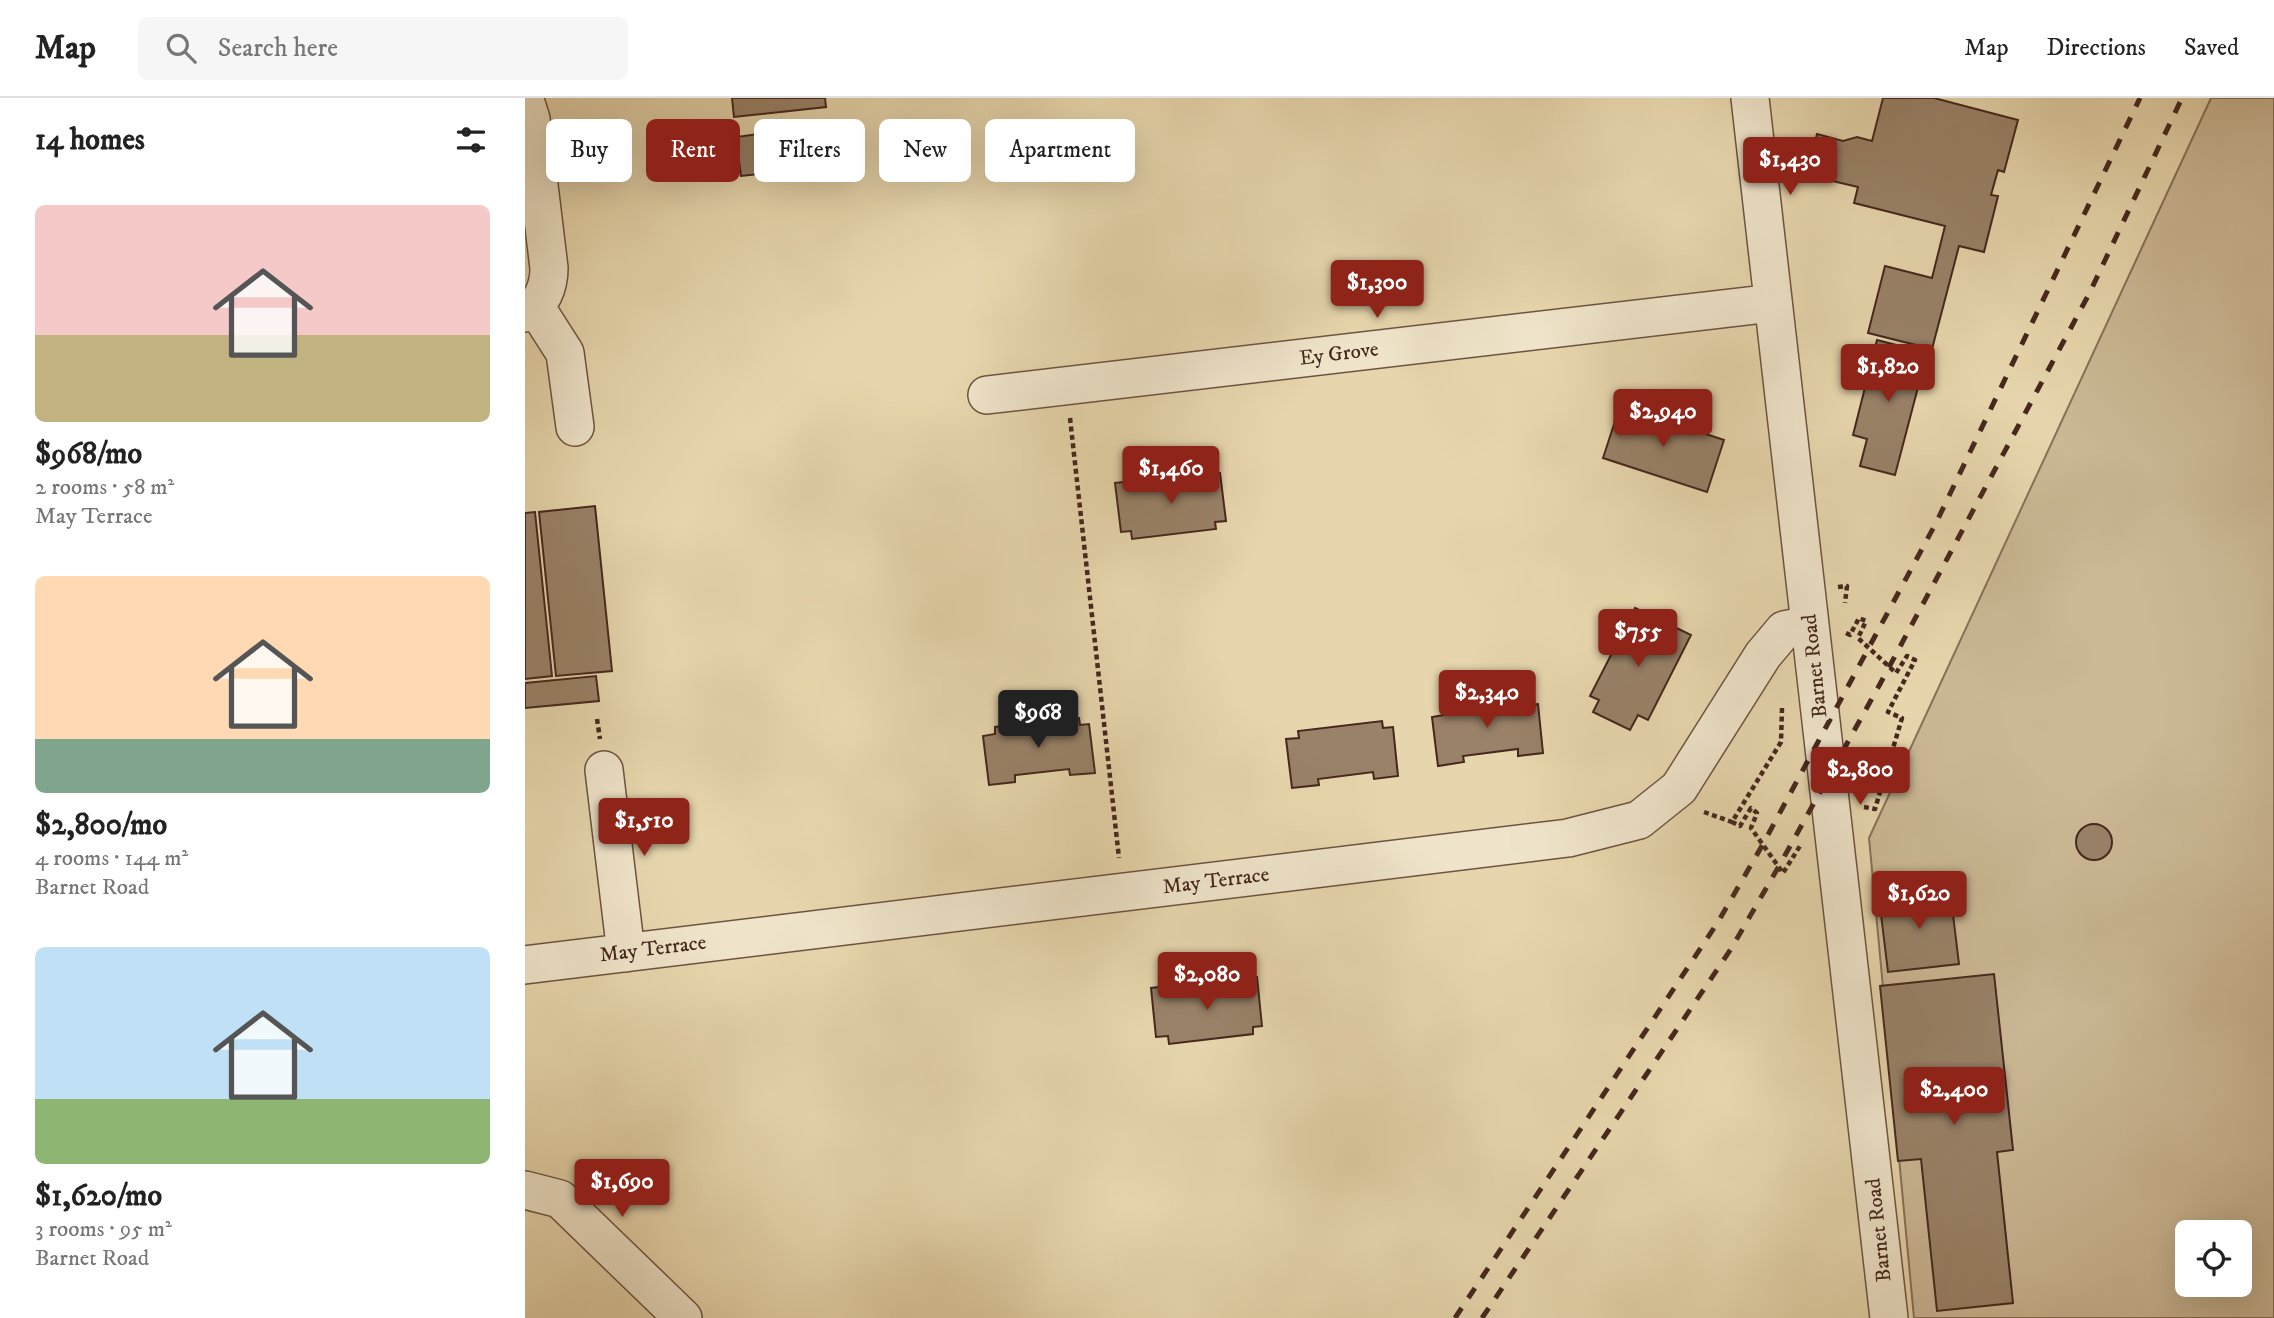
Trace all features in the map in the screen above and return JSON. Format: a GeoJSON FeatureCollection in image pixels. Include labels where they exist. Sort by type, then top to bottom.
{"type":"FeatureCollection","features":[{"type":"Feature","properties":{"kind":"street","name":"Barnet Road"},"geometry":{"type":"LineString","coordinates":[[1750,98],[1773,303],[1819,615],[1830,798],[1889,1318]]}},
{"type":"Feature","properties":{"kind":"street"},"geometry":{"type":"LineString","coordinates":[[525,100],[531,118],[549,268],[549,282],[530,310],[565,353],[575,427]]}},
{"type":"Feature","properties":{"kind":"street","name":"Ey Grove"},"geometry":{"type":"LineString","coordinates":[[988,395],[1773,303]]}},
{"type":"Feature","properties":{"kind":"street","name":"May Terrace"},"geometry":{"type":"LineString","coordinates":[[525,965],[1568,838],[1639,820],[1679,788],[1763,655],[1784,630],[1819,615]]}},
{"type":"Feature","properties":{"kind":"street"},"geometry":{"type":"LineString","coordinates":[[604,770],[626,953]]}},
{"type":"Feature","properties":{"kind":"street"},"geometry":{"type":"LineString","coordinates":[[525,1191],[560,1199],[683,1318]]}},
{"type":"Feature","properties":{"kind":"path"},"geometry":{"type":"LineString","coordinates":[[1066,386],[1123,892]]}},
{"type":"Feature","properties":{"kind":"path"},"geometry":{"type":"LineString","coordinates":[[1699,807],[1740,826],[1751,808],[1757,813],[1751,828],[1783,873],[1830,798],[1875,810],[1902,718],[1888,712],[1915,660],[1907,656],[1896,673],[1858,638],[1866,621],[1859,618],[1850,635],[1819,615],[1847,586],[1844,608]]}},
{"type":"Feature","properties":{"kind":"path"},"geometry":{"type":"LineString","coordinates":[[1732,822],[1781,743],[1782,707]]}},
{"type":"Feature","properties":{"kind":"shaded area"},"geometry":{"type":"Polygon","coordinates":[[[2211,98],[2274,98],[2274,1318],[1914,1318],[1869,838],[2211,98]]]}},
{"type":"Feature","properties":{"kind":"building"},"geometry":{"type":"Polygon","coordinates":[[[732,98],[825,98],[826,107],[734,117],[732,98]]]}},
{"type":"Feature","properties":{"kind":"building"},"geometry":{"type":"Polygon","coordinates":[[[1883,98],[1934,98],[2018,120],[2004,172],[1998,170],[1991,195],[1998,196],[1984,252],[1959,246],[1932,349],[1868,333],[1885,266],[1932,278],[1945,226],[1854,203],[1858,187],[1807,175],[1817,134],[1843,141],[1857,137],[1872,141],[1883,98]]]}},
{"type":"Feature","properties":{"kind":"building"},"geometry":{"type":"Polygon","coordinates":[[[754,135],[754,175],[741,176],[740,136],[754,135]]]}},
{"type":"Feature","properties":{"kind":"building"},"geometry":{"type":"Polygon","coordinates":[[[1877,340],[1927,353],[1895,475],[1860,466],[1867,439],[1853,435],[1877,340]]]}},
{"type":"Feature","properties":{"kind":"building"},"geometry":{"type":"Polygon","coordinates":[[[1620,406],[1724,440],[1707,492],[1603,458],[1620,406]]]}},
{"type":"Feature","properties":{"kind":"building"},"geometry":{"type":"Polygon","coordinates":[[[1220,473],[1226,521],[1215,522],[1216,529],[1132,539],[1131,531],[1121,532],[1115,483],[1142,480],[1143,483],[1155,482],[1155,486],[1181,483],[1181,480],[1194,476],[1220,473]]]}},
{"type":"Feature","properties":{"kind":"building"},"geometry":{"type":"Polygon","coordinates":[[[595,506],[612,671],[556,676],[539,512],[595,506]]]}},
{"type":"Feature","properties":{"kind":"building"},"geometry":{"type":"Polygon","coordinates":[[[535,512],[552,676],[525,679],[525,513],[535,512]]]}},
{"type":"Feature","properties":{"kind":"building"},"geometry":{"type":"Polygon","coordinates":[[[1635,608],[1691,635],[1648,720],[1638,715],[1630,730],[1593,712],[1599,700],[1590,696],[1635,608]]]}},
{"type":"Feature","properties":{"kind":"building"},"geometry":{"type":"Polygon","coordinates":[[[596,676],[599,701],[525,708],[525,683],[596,676]]]}},
{"type":"Feature","properties":{"kind":"building"},"geometry":{"type":"Polygon","coordinates":[[[1527,698],[1528,705],[1538,704],[1543,753],[1518,756],[1518,749],[1463,756],[1464,762],[1438,766],[1432,717],[1444,715],[1443,707],[1527,698]]]}},
{"type":"Feature","properties":{"kind":"building"},"geometry":{"type":"Polygon","coordinates":[[[1079,718],[1080,725],[1089,724],[1095,773],[1070,775],[1069,769],[1015,775],[1015,782],[989,785],[983,736],[995,734],[995,727],[1079,718]]]}},
{"type":"Feature","properties":{"kind":"building"},"geometry":{"type":"Polygon","coordinates":[[[1382,721],[1383,728],[1393,727],[1398,776],[1374,779],[1373,772],[1318,779],[1319,785],[1292,788],[1286,739],[1299,738],[1298,731],[1382,721]]]}},
{"type":"Feature","properties":{"kind":"building"},"geometry":{"type":"Polygon","coordinates":[[[2094,824],[2107,829],[2112,842],[2107,855],[2094,860],[2081,855],[2076,842],[2081,829],[2094,824]]]}},
{"type":"Feature","properties":{"kind":"building"},"geometry":{"type":"Polygon","coordinates":[[[1950,890],[1959,964],[1888,972],[1879,898],[1950,890]]]}},
{"type":"Feature","properties":{"kind":"building"},"geometry":{"type":"Polygon","coordinates":[[[1994,974],[2013,1150],[1997,1152],[2013,1303],[1937,1311],[1921,1159],[1898,1161],[1880,986],[1994,974]]]}},
{"type":"Feature","properties":{"kind":"building"},"geometry":{"type":"Polygon","coordinates":[[[1257,977],[1262,1026],[1253,1027],[1253,1034],[1169,1044],[1168,1036],[1156,1037],[1151,988],[1177,985],[1178,992],[1233,986],[1232,980],[1257,977]]]}},
{"type":"Feature","properties":{"kind":"railway"},"geometry":{"type":"LineString","coordinates":[[1455,1318],[1718,922],[1763,844],[1936,523],[2140,98]]}},
{"type":"Feature","properties":{"kind":"railway"},"geometry":{"type":"LineString","coordinates":[[1482,1318],[1731,949],[1779,866],[2089,294],[2182,98]]}}]}
